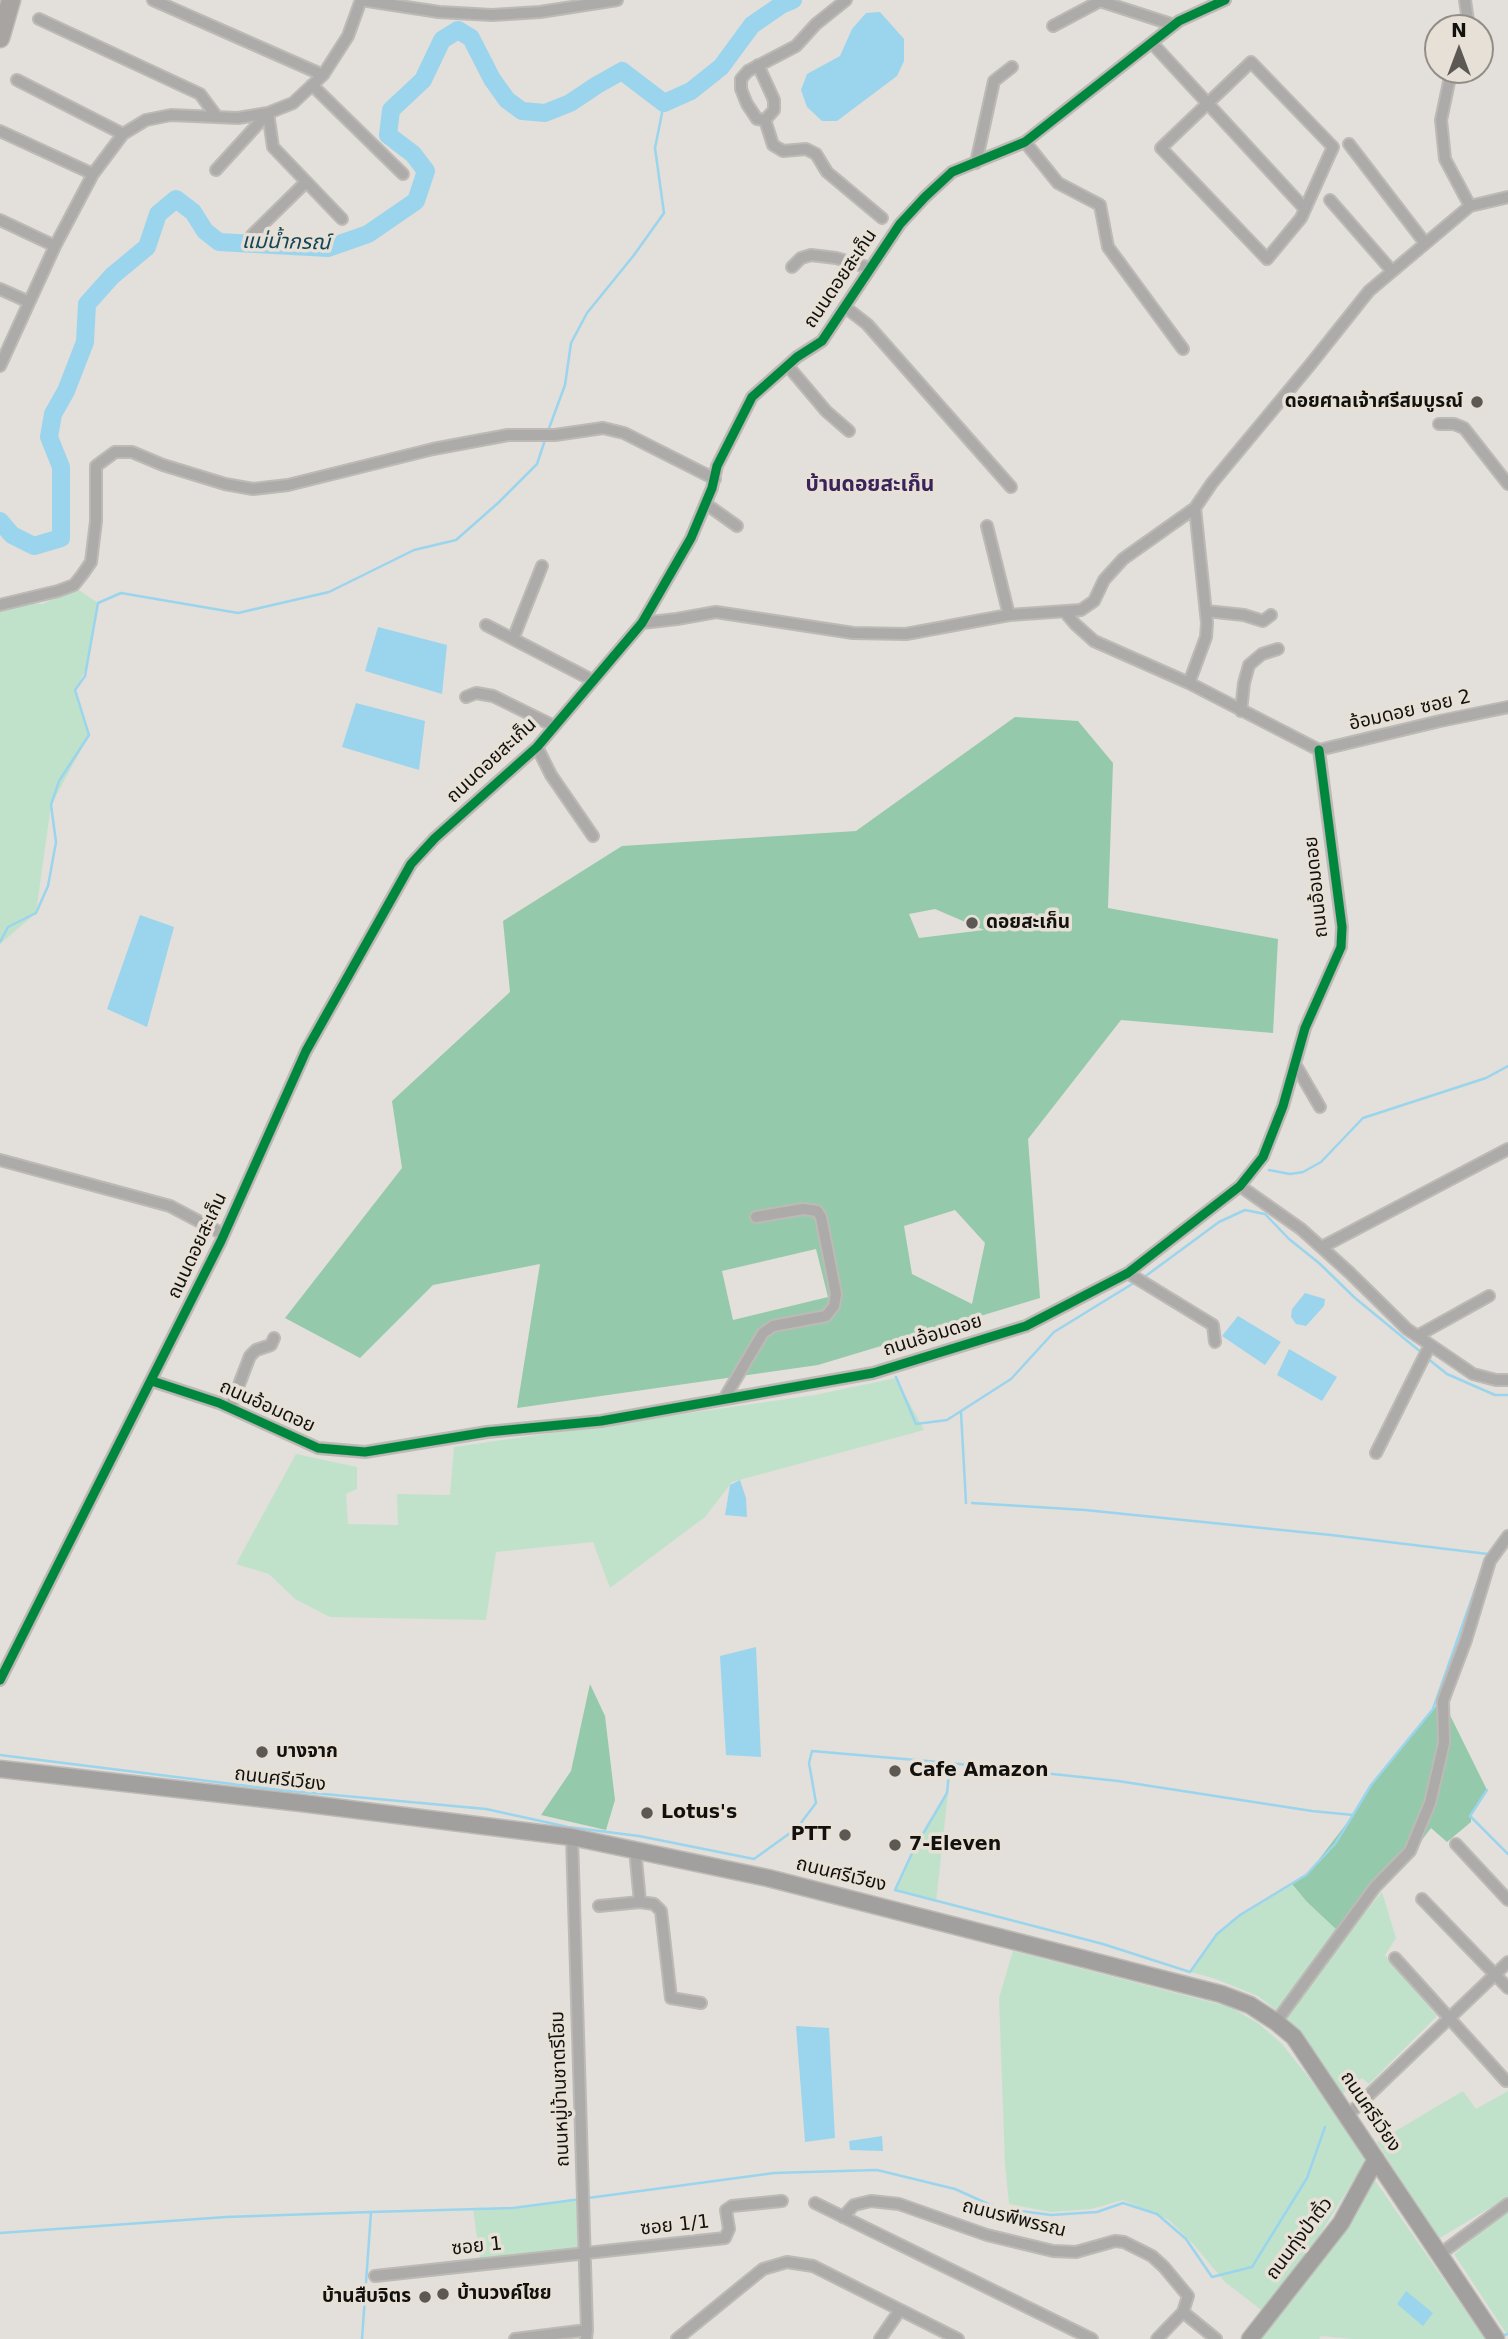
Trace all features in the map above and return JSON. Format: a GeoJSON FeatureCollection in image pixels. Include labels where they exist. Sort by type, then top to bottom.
{"type":"FeatureCollection","features":[{"type":"Feature","properties":{"kind":"main road"},"geometry":{"type":"LineString","coordinates":[[0,38],[11,0]]}},
{"type":"Feature","properties":{"kind":"main road","name":"ถนนศรีเวียง"},"geometry":{"type":"LineString","coordinates":[[0,1769],[301,1803],[572,1838],[635,1849],[787,1883],[1221,1994],[1250,2005],[1294,2037],[1496,2339]]}},
{"type":"Feature","properties":{"kind":"main road","name":"ถนนทุ่งป่าติ้ว"},"geometry":{"type":"LineString","coordinates":[[1250,2339],[1341,2223],[1377,2159]]}},
{"type":"Feature","properties":{"kind":"street"},"geometry":{"type":"LineString","coordinates":[[153,0],[323,75]]}},
{"type":"Feature","properties":{"kind":"street"},"geometry":{"type":"LineString","coordinates":[[0,365],[55,246],[93,174],[122,134],[146,120],[171,115],[238,118],[268,113],[293,103],[323,75],[348,36],[361,0],[439,12],[492,15],[540,12],[617,0]]}},
{"type":"Feature","properties":{"kind":"street"},"geometry":{"type":"LineString","coordinates":[[765,120],[757,119],[747,104],[741,89],[741,79],[758,65],[796,46],[816,24],[846,0]]}},
{"type":"Feature","properties":{"kind":"street","name":"ถนนดอยสะเก็น"},"geometry":{"type":"LineString","coordinates":[[0,1680],[152,1381],[223,1234],[306,1051],[411,864],[445,829],[537,747],[642,622],[676,567],[706,504],[722,453],[752,397],[822,341],[900,224],[925,197],[952,172],[1025,142],[1174,25],[1225,0]]}},
{"type":"Feature","properties":{"kind":"street"},"geometry":{"type":"LineString","coordinates":[[1054,26],[1100,2],[1174,25]]}},
{"type":"Feature","properties":{"kind":"street"},"geometry":{"type":"LineString","coordinates":[[39,19],[200,94],[216,117]]}},
{"type":"Feature","properties":{"kind":"street"},"geometry":{"type":"LineString","coordinates":[[1152,43],[1305,209]]}},
{"type":"Feature","properties":{"kind":"street"},"geometry":{"type":"LineString","coordinates":[[1251,62],[1333,147],[1301,218],[1267,259],[1161,148],[1207,102],[1251,62]]}},
{"type":"Feature","properties":{"kind":"street"},"geometry":{"type":"LineString","coordinates":[[758,65],[774,100],[774,110],[765,120]]}},
{"type":"Feature","properties":{"kind":"street"},"geometry":{"type":"LineString","coordinates":[[976,163],[994,81],[1012,67]]}},
{"type":"Feature","properties":{"kind":"street"},"geometry":{"type":"LineString","coordinates":[[17,80],[122,134]]}},
{"type":"Feature","properties":{"kind":"street"},"geometry":{"type":"LineString","coordinates":[[1449,84],[1441,120],[1445,159],[1470,206]]}},
{"type":"Feature","properties":{"kind":"street"},"geometry":{"type":"LineString","coordinates":[[312,85],[402,174]]}},
{"type":"Feature","properties":{"kind":"street"},"geometry":{"type":"LineString","coordinates":[[216,170],[268,113]]}},
{"type":"Feature","properties":{"kind":"street"},"geometry":{"type":"LineString","coordinates":[[268,113],[273,147],[342,219]]}},
{"type":"Feature","properties":{"kind":"street"},"geometry":{"type":"LineString","coordinates":[[765,120],[773,145],[783,151],[806,149],[816,154],[827,172],[882,218]]}},
{"type":"Feature","properties":{"kind":"street"},"geometry":{"type":"LineString","coordinates":[[0,131],[93,174]]}},
{"type":"Feature","properties":{"kind":"street"},"geometry":{"type":"LineString","coordinates":[[1025,142],[1058,183],[1100,205],[1108,247],[1183,349]]}},
{"type":"Feature","properties":{"kind":"street"},"geometry":{"type":"LineString","coordinates":[[1349,144],[1425,243]]}},
{"type":"Feature","properties":{"kind":"street"},"geometry":{"type":"LineString","coordinates":[[252,235],[306,182]]}},
{"type":"Feature","properties":{"kind":"street"},"geometry":{"type":"LineString","coordinates":[[642,622],[716,612],[853,633],[906,634],[1009,615],[1081,610],[1094,601],[1104,580],[1123,559],[1195,508],[1212,483],[1369,291],[1470,206],[1508,197]]}},
{"type":"Feature","properties":{"kind":"street"},"geometry":{"type":"LineString","coordinates":[[1330,200],[1392,271]]}},
{"type":"Feature","properties":{"kind":"street"},"geometry":{"type":"LineString","coordinates":[[0,220],[55,246]]}},
{"type":"Feature","properties":{"kind":"street"},"geometry":{"type":"LineString","coordinates":[[792,267],[801,258],[811,255],[836,258],[870,268]]}},
{"type":"Feature","properties":{"kind":"street"},"geometry":{"type":"LineString","coordinates":[[0,289],[29,302]]}},
{"type":"Feature","properties":{"kind":"street"},"geometry":{"type":"LineString","coordinates":[[845,307],[867,324],[1011,487]]}},
{"type":"Feature","properties":{"kind":"street"},"geometry":{"type":"LineString","coordinates":[[788,366],[826,411],[849,431]]}},
{"type":"Feature","properties":{"kind":"street"},"geometry":{"type":"LineString","coordinates":[[1439,424],[1454,424],[1464,428],[1508,484]]}},
{"type":"Feature","properties":{"kind":"street"},"geometry":{"type":"LineString","coordinates":[[0,605],[74,585],[82,575],[91,562],[96,521],[96,466],[115,452],[132,452],[163,466],[253,489],[288,485],[433,449],[508,435],[555,435],[603,428],[624,433],[715,479]]}},
{"type":"Feature","properties":{"kind":"street"},"geometry":{"type":"LineString","coordinates":[[706,504],[737,526]]}},
{"type":"Feature","properties":{"kind":"street"},"geometry":{"type":"LineString","coordinates":[[1189,683],[1206,637],[1206,611],[1195,508]]}},
{"type":"Feature","properties":{"kind":"street"},"geometry":{"type":"LineString","coordinates":[[987,526],[1009,615]]}},
{"type":"Feature","properties":{"kind":"street"},"geometry":{"type":"LineString","coordinates":[[513,639],[542,566]]}},
{"type":"Feature","properties":{"kind":"street"},"geometry":{"type":"LineString","coordinates":[[1206,611],[1244,615],[1263,621],[1270,615]]}},
{"type":"Feature","properties":{"kind":"street"},"geometry":{"type":"LineString","coordinates":[[1065,612],[1094,641],[1189,683],[1319,750]]}},
{"type":"Feature","properties":{"kind":"street"},"geometry":{"type":"LineString","coordinates":[[486,625],[592,680]]}},
{"type":"Feature","properties":{"kind":"street"},"geometry":{"type":"LineString","coordinates":[[1241,711],[1249,665],[1262,654],[1279,649]]}},
{"type":"Feature","properties":{"kind":"street"},"geometry":{"type":"LineString","coordinates":[[466,697],[476,693],[493,696],[554,726]]}},
{"type":"Feature","properties":{"kind":"street","name":"อ้อมดอย ซอย 2"},"geometry":{"type":"LineString","coordinates":[[1319,750],[1440,720],[1508,707]]}},
{"type":"Feature","properties":{"kind":"street"},"geometry":{"type":"LineString","coordinates":[[537,747],[551,775],[593,836]]}},
{"type":"Feature","properties":{"kind":"street","name":"ถนนอ้อมดอย"},"geometry":{"type":"LineString","coordinates":[[152,1381],[230,1408],[318,1448],[365,1452],[487,1432],[601,1421],[873,1373],[1026,1326],[1128,1273],[1240,1186],[1263,1157],[1283,1106],[1305,1028],[1341,947],[1342,927],[1319,750]]}},
{"type":"Feature","properties":{"kind":"street"},"geometry":{"type":"LineString","coordinates":[[1295,1064],[1320,1107]]}},
{"type":"Feature","properties":{"kind":"street"},"geometry":{"type":"LineString","coordinates":[[1321,1247],[1508,1149]]}},
{"type":"Feature","properties":{"kind":"street"},"geometry":{"type":"LineString","coordinates":[[0,1160],[170,1206],[223,1234]]}},
{"type":"Feature","properties":{"kind":"street"},"geometry":{"type":"LineString","coordinates":[[1240,1186],[1301,1229],[1407,1329],[1473,1374],[1508,1380]]}},
{"type":"Feature","properties":{"kind":"street"},"geometry":{"type":"LineString","coordinates":[[724,1399],[763,1333],[773,1326],[826,1316],[834,1306],[836,1294],[821,1217],[817,1211],[803,1209],[756,1217]]}},
{"type":"Feature","properties":{"kind":"street"},"geometry":{"type":"LineString","coordinates":[[1128,1273],[1213,1325],[1214,1342]]}},
{"type":"Feature","properties":{"kind":"street"},"geometry":{"type":"LineString","coordinates":[[1417,1336],[1489,1296]]}},
{"type":"Feature","properties":{"kind":"street"},"geometry":{"type":"LineString","coordinates":[[230,1408],[250,1356],[256,1350],[271,1345],[274,1338]]}},
{"type":"Feature","properties":{"kind":"street"},"geometry":{"type":"LineString","coordinates":[[1376,1453],[1430,1345]]}},
{"type":"Feature","properties":{"kind":"street"},"geometry":{"type":"LineString","coordinates":[[1276,2022],[1375,1887],[1410,1852],[1430,1803],[1444,1743],[1443,1701],[1466,1640],[1490,1560],[1508,1536]]}},
{"type":"Feature","properties":{"kind":"street","name":"ถนนหมู่บ้านชาตรีโฮม"},"geometry":{"type":"LineString","coordinates":[[572,1838],[586,2335]]}},
{"type":"Feature","properties":{"kind":"street"},"geometry":{"type":"LineString","coordinates":[[1455,1844],[1508,1900]]}},
{"type":"Feature","properties":{"kind":"street"},"geometry":{"type":"LineString","coordinates":[[635,1849],[640,1902]]}},
{"type":"Feature","properties":{"kind":"street"},"geometry":{"type":"LineString","coordinates":[[1422,1899],[1508,1988]]}},
{"type":"Feature","properties":{"kind":"street"},"geometry":{"type":"LineString","coordinates":[[599,1906],[640,1902],[654,1904],[661,1911],[671,1998],[701,2003]]}},
{"type":"Feature","properties":{"kind":"street"},"geometry":{"type":"LineString","coordinates":[[1395,1958],[1506,2081]]}},
{"type":"Feature","properties":{"kind":"street"},"geometry":{"type":"LineString","coordinates":[[1347,2116],[1508,1962]]}},
{"type":"Feature","properties":{"kind":"street","name":"ซอย 1/1"},"geometry":{"type":"LineString","coordinates":[[583,2254],[725,2238],[729,2229],[726,2210],[732,2206],[782,2201]]}},
{"type":"Feature","properties":{"kind":"street","name":"ถนนรพีพรรณ"},"geometry":{"type":"LineString","coordinates":[[843,2217],[854,2205],[871,2201],[899,2204],[987,2235],[1053,2251],[1076,2252],[1115,2241],[1124,2242],[1152,2256],[1164,2267],[1188,2296],[1184,2312]]}},
{"type":"Feature","properties":{"kind":"street"},"geometry":{"type":"LineString","coordinates":[[815,2203],[1092,2339]]}},
{"type":"Feature","properties":{"kind":"street"},"geometry":{"type":"LineString","coordinates":[[1440,2255],[1508,2204]]}},
{"type":"Feature","properties":{"kind":"street","name":"ซอย 1"},"geometry":{"type":"LineString","coordinates":[[375,2276],[583,2254]]}},
{"type":"Feature","properties":{"kind":"street"},"geometry":{"type":"LineString","coordinates":[[677,2339],[763,2269],[787,2262],[813,2266],[958,2339]]}},
{"type":"Feature","properties":{"kind":"street"},"geometry":{"type":"LineString","coordinates":[[880,2339],[900,2310]]}},
{"type":"Feature","properties":{"kind":"street"},"geometry":{"type":"LineString","coordinates":[[1157,2339],[1184,2312],[1216,2339]]}},
{"type":"Feature","properties":{"kind":"street"},"geometry":{"type":"LineString","coordinates":[[515,2339],[586,2335]]}},
{"type":"Feature","properties":{"kind":"green space"},"geometry":{"type":"Polygon","coordinates":[[[77,589],[98,603],[87,667],[75,690],[89,735],[51,805],[36,913],[0,944],[0,609],[25,603],[42,604],[77,589]]]}},
{"type":"Feature","properties":{"kind":"green space"},"geometry":{"type":"Polygon","coordinates":[[[1015,717],[1078,721],[1113,763],[1108,908],[1278,939],[1273,1033],[1121,1020],[1028,1139],[1040,1298],[818,1365],[517,1408],[540,1264],[433,1285],[360,1358],[285,1318],[402,1168],[392,1101],[510,992],[503,921],[622,846],[856,831],[1015,717]],[[935,909],[909,914],[919,938],[984,930],[935,909]],[[955,1210],[904,1226],[912,1274],[972,1304],[985,1243],[955,1210]],[[816,1249],[722,1271],[733,1320],[828,1297],[816,1249]]]}},
{"type":"Feature","properties":{"kind":"green space"},"geometry":{"type":"Polygon","coordinates":[[[896,1378],[924,1430],[732,1482],[705,1517],[610,1588],[593,1542],[496,1552],[486,1620],[330,1617],[295,1599],[269,1574],[236,1564],[296,1454],[357,1467],[357,1489],[346,1494],[348,1524],[398,1525],[397,1494],[450,1495],[454,1447],[815,1395],[896,1378]]]}},
{"type":"Feature","properties":{"kind":"green space"},"geometry":{"type":"Polygon","coordinates":[[[590,1684],[605,1716],[615,1800],[606,1830],[541,1815],[571,1771],[590,1684]]]}},
{"type":"Feature","properties":{"kind":"green space"},"geometry":{"type":"Polygon","coordinates":[[[1443,1701],[1487,1790],[1471,1816],[1471,1822],[1447,1842],[1431,1828],[1396,1874],[1382,1871],[1338,1931],[1292,1884],[1307,1875],[1353,1815],[1371,1785],[1433,1709],[1443,1701]]]}},
{"type":"Feature","properties":{"kind":"green space"},"geometry":{"type":"Polygon","coordinates":[[[948,1793],[936,1902],[895,1890],[915,1847],[948,1793]]]}},
{"type":"Feature","properties":{"kind":"green space"},"geometry":{"type":"Polygon","coordinates":[[[1292,1884],[1338,1931],[1278,2012],[1258,1996],[1190,1972],[1217,1934],[1240,1915],[1292,1884]]]}},
{"type":"Feature","properties":{"kind":"green space"},"geometry":{"type":"Polygon","coordinates":[[[1382,1892],[1396,1938],[1385,1955],[1437,2016],[1369,2084],[1362,2078],[1342,2094],[1321,2060],[1287,2018],[1354,1925],[1382,1892]]]}},
{"type":"Feature","properties":{"kind":"green space"},"geometry":{"type":"Polygon","coordinates":[[[1013,1951],[1230,2007],[1258,2023],[1282,2044],[1360,2148],[1365,2162],[1294,2276],[1264,2312],[1225,2282],[1169,2220],[1123,2200],[1091,2209],[1051,2212],[1009,2204],[999,1998],[1013,1951]]]}},
{"type":"Feature","properties":{"kind":"green space"},"geometry":{"type":"Polygon","coordinates":[[[1463,2091],[1476,2109],[1508,2091],[1508,2197],[1438,2239],[1377,2142],[1463,2091]]]}},
{"type":"Feature","properties":{"kind":"green space"},"geometry":{"type":"Polygon","coordinates":[[[1374,2179],[1485,2339],[1353,2339],[1321,2336],[1319,2339],[1258,2339],[1345,2231],[1374,2179]]]}},
{"type":"Feature","properties":{"kind":"green space"},"geometry":{"type":"Polygon","coordinates":[[[577,2199],[576,2252],[480,2259],[473,2209],[513,2208],[577,2199]]]}},
{"type":"Feature","properties":{"kind":"green space"},"geometry":{"type":"Polygon","coordinates":[[[1508,2209],[1508,2336],[1454,2254],[1508,2209]]]}},
{"type":"Feature","properties":{"kind":"water"},"geometry":{"type":"Polygon","coordinates":[[[880,12],[904,39],[904,61],[897,76],[837,121],[822,121],[807,107],[801,90],[807,74],[840,56],[852,29],[866,13],[880,12]]]}},
{"type":"Feature","properties":{"kind":"water"},"geometry":{"type":"Polygon","coordinates":[[[378,627],[447,645],[442,694],[365,671],[378,627]]]}},
{"type":"Feature","properties":{"kind":"water"},"geometry":{"type":"Polygon","coordinates":[[[356,703],[425,721],[419,770],[342,747],[356,703]]]}},
{"type":"Feature","properties":{"kind":"water"},"geometry":{"type":"Polygon","coordinates":[[[140,915],[174,927],[147,1027],[107,1009],[140,915]]]}},
{"type":"Feature","properties":{"kind":"water"},"geometry":{"type":"Polygon","coordinates":[[[1305,1293],[1325,1299],[1324,1306],[1306,1326],[1296,1324],[1291,1317],[1292,1309],[1305,1293]]]}},
{"type":"Feature","properties":{"kind":"water"},"geometry":{"type":"Polygon","coordinates":[[[1238,1316],[1281,1342],[1265,1365],[1222,1336],[1238,1316]]]}},
{"type":"Feature","properties":{"kind":"water"},"geometry":{"type":"Polygon","coordinates":[[[1289,1349],[1337,1377],[1322,1401],[1277,1375],[1289,1349]]]}},
{"type":"Feature","properties":{"kind":"water"},"geometry":{"type":"Polygon","coordinates":[[[740,1480],[746,1498],[747,1517],[725,1515],[730,1485],[740,1480]]]}},
{"type":"Feature","properties":{"kind":"water"},"geometry":{"type":"Polygon","coordinates":[[[756,1647],[761,1757],[726,1755],[720,1656],[756,1647]]]}},
{"type":"Feature","properties":{"kind":"water"},"geometry":{"type":"Polygon","coordinates":[[[796,2026],[829,2028],[835,2138],[805,2142],[796,2026]]]}},
{"type":"Feature","properties":{"kind":"water"},"geometry":{"type":"Polygon","coordinates":[[[882,2136],[883,2151],[850,2150],[849,2141],[882,2136]]]}},
{"type":"Feature","properties":{"kind":"water"},"geometry":{"type":"Polygon","coordinates":[[[1406,2291],[1433,2313],[1423,2326],[1397,2304],[1406,2291]]]}},
{"type":"Feature","properties":{"kind":"waterway","name":"แม่น้ำกรณ์"},"geometry":{"type":"LineString","coordinates":[[0,521],[12,535],[34,546],[61,538],[61,467],[49,437],[53,414],[66,391],[85,342],[87,304],[112,276],[147,247],[158,214],[176,199],[193,212],[205,231],[219,242],[328,248],[368,234],[416,201],[426,171],[413,154],[388,135],[391,110],[423,80],[442,40],[458,30],[471,38],[492,79],[507,100],[522,111],[545,113],[570,103],[622,71],[664,103],[691,91],[721,67],[752,25],[793,0]]}},
{"type":"Feature","properties":{"kind":"waterway"},"geometry":{"type":"LineString","coordinates":[[548,431],[565,385],[571,343],[587,313],[664,213],[655,148],[664,103]]}},
{"type":"Feature","properties":{"kind":"waterway"},"geometry":{"type":"LineString","coordinates":[[0,942],[8,927],[36,913],[48,886],[56,842],[51,805],[59,781],[89,735],[75,690],[85,676],[98,603],[121,593],[238,613],[329,592],[414,550],[456,540],[537,464],[546,437]]}},
{"type":"Feature","properties":{"kind":"waterway"},"geometry":{"type":"LineString","coordinates":[[1269,1170],[1290,1174],[1303,1172],[1321,1162],[1363,1118],[1486,1078],[1508,1066]]}},
{"type":"Feature","properties":{"kind":"waterway"},"geometry":{"type":"LineString","coordinates":[[1143,1278],[1219,1222],[1245,1210],[1265,1214],[1355,1298],[1422,1353]]}},
{"type":"Feature","properties":{"kind":"waterway"},"geometry":{"type":"LineString","coordinates":[[896,1377],[916,1424],[947,1420],[1011,1379],[1054,1332],[1137,1281]]}},
{"type":"Feature","properties":{"kind":"waterway"},"geometry":{"type":"LineString","coordinates":[[1427,1358],[1447,1374],[1495,1395],[1508,1395]]}},
{"type":"Feature","properties":{"kind":"waterway"},"geometry":{"type":"LineString","coordinates":[[961,1412],[966,1503]]}},
{"type":"Feature","properties":{"kind":"waterway"},"geometry":{"type":"LineString","coordinates":[[972,1503],[1085,1510],[1488,1554]]}},
{"type":"Feature","properties":{"kind":"waterway"},"geometry":{"type":"LineString","coordinates":[[1353,1815],[1118,1781],[950,1763],[947,1793],[914,1849],[895,1890],[1103,1944],[1190,1972],[1217,1934],[1240,1915],[1306,1875],[1335,1844],[1353,1815],[1371,1785],[1433,1709],[1484,1564]]}},
{"type":"Feature","properties":{"kind":"waterway"},"geometry":{"type":"LineString","coordinates":[[0,1755],[280,1790],[486,1809],[568,1827],[639,1836],[754,1859],[797,1828],[816,1803],[809,1763],[812,1751],[950,1763]]}},
{"type":"Feature","properties":{"kind":"waterway"},"geometry":{"type":"LineString","coordinates":[[1487,1790],[1470,1816],[1508,1854]]}},
{"type":"Feature","properties":{"kind":"waterway"},"geometry":{"type":"LineString","coordinates":[[588,2198],[774,2173],[877,2170],[955,2189],[997,2208],[1051,2215],[1097,2212],[1123,2203],[1157,2214],[1186,2239],[1212,2277],[1252,2267],[1307,2178],[1325,2127]]}},
{"type":"Feature","properties":{"kind":"waterway"},"geometry":{"type":"LineString","coordinates":[[371,2212],[513,2208],[581,2199]]}},
{"type":"Feature","properties":{"kind":"waterway"},"geometry":{"type":"LineString","coordinates":[[0,2233],[226,2217],[371,2212],[362,2339]]}},
{"type":"Feature","properties":{"kind":"waterway"},"geometry":{"type":"LineString","coordinates":[[1504,2335],[1508,2334]]}},
{"type":"Feature","properties":{"kind":"cycle path"},"geometry":{"type":"LineString","coordinates":[[0,1680],[221,1241],[306,1051],[411,864],[435,838],[537,747],[642,623],[691,538],[712,488],[717,466],[752,397],[797,357],[822,341],[900,224],[925,197],[952,172],[1025,142],[1179,21],[1225,0]]}},
{"type":"Feature","properties":{"kind":"cycle path"},"geometry":{"type":"LineString","coordinates":[[152,1381],[219,1403],[318,1448],[365,1452],[487,1432],[601,1421],[873,1373],[1026,1326],[1128,1273],[1240,1186],[1263,1157],[1283,1106],[1305,1028],[1341,947],[1342,927],[1319,750]]}},
{"type":"Feature","properties":{"kind":"place","name":"ดอยศาลเจ้าศรีสมบูรณ์"},"geometry":{"type":"Point","coordinates":[1477,402]}},
{"type":"Feature","properties":{"kind":"place","name":"ดอยสะเก็น"},"geometry":{"type":"Point","coordinates":[972,923]}},
{"type":"Feature","properties":{"kind":"place","name":"บางจาก"},"geometry":{"type":"Point","coordinates":[262,1752]}},
{"type":"Feature","properties":{"kind":"place","name":"Cafe Amazon"},"geometry":{"type":"Point","coordinates":[895,1771]}},
{"type":"Feature","properties":{"kind":"place","name":"Lotus's"},"geometry":{"type":"Point","coordinates":[647,1813]}},
{"type":"Feature","properties":{"kind":"place","name":"PTT"},"geometry":{"type":"Point","coordinates":[845,1835]}},
{"type":"Feature","properties":{"kind":"place","name":"7-Eleven"},"geometry":{"type":"Point","coordinates":[895,1845]}},
{"type":"Feature","properties":{"kind":"place","name":"บ้านวงค์ไชย"},"geometry":{"type":"Point","coordinates":[443,2294]}},
{"type":"Feature","properties":{"kind":"place","name":"บ้านสืบจิตร"},"geometry":{"type":"Point","coordinates":[425,2297]}},
{"type":"Feature","properties":{"kind":"district","name":"บ้านดอยสะเก็น"},"geometry":{"type":"Point","coordinates":[870,486]}}]}
